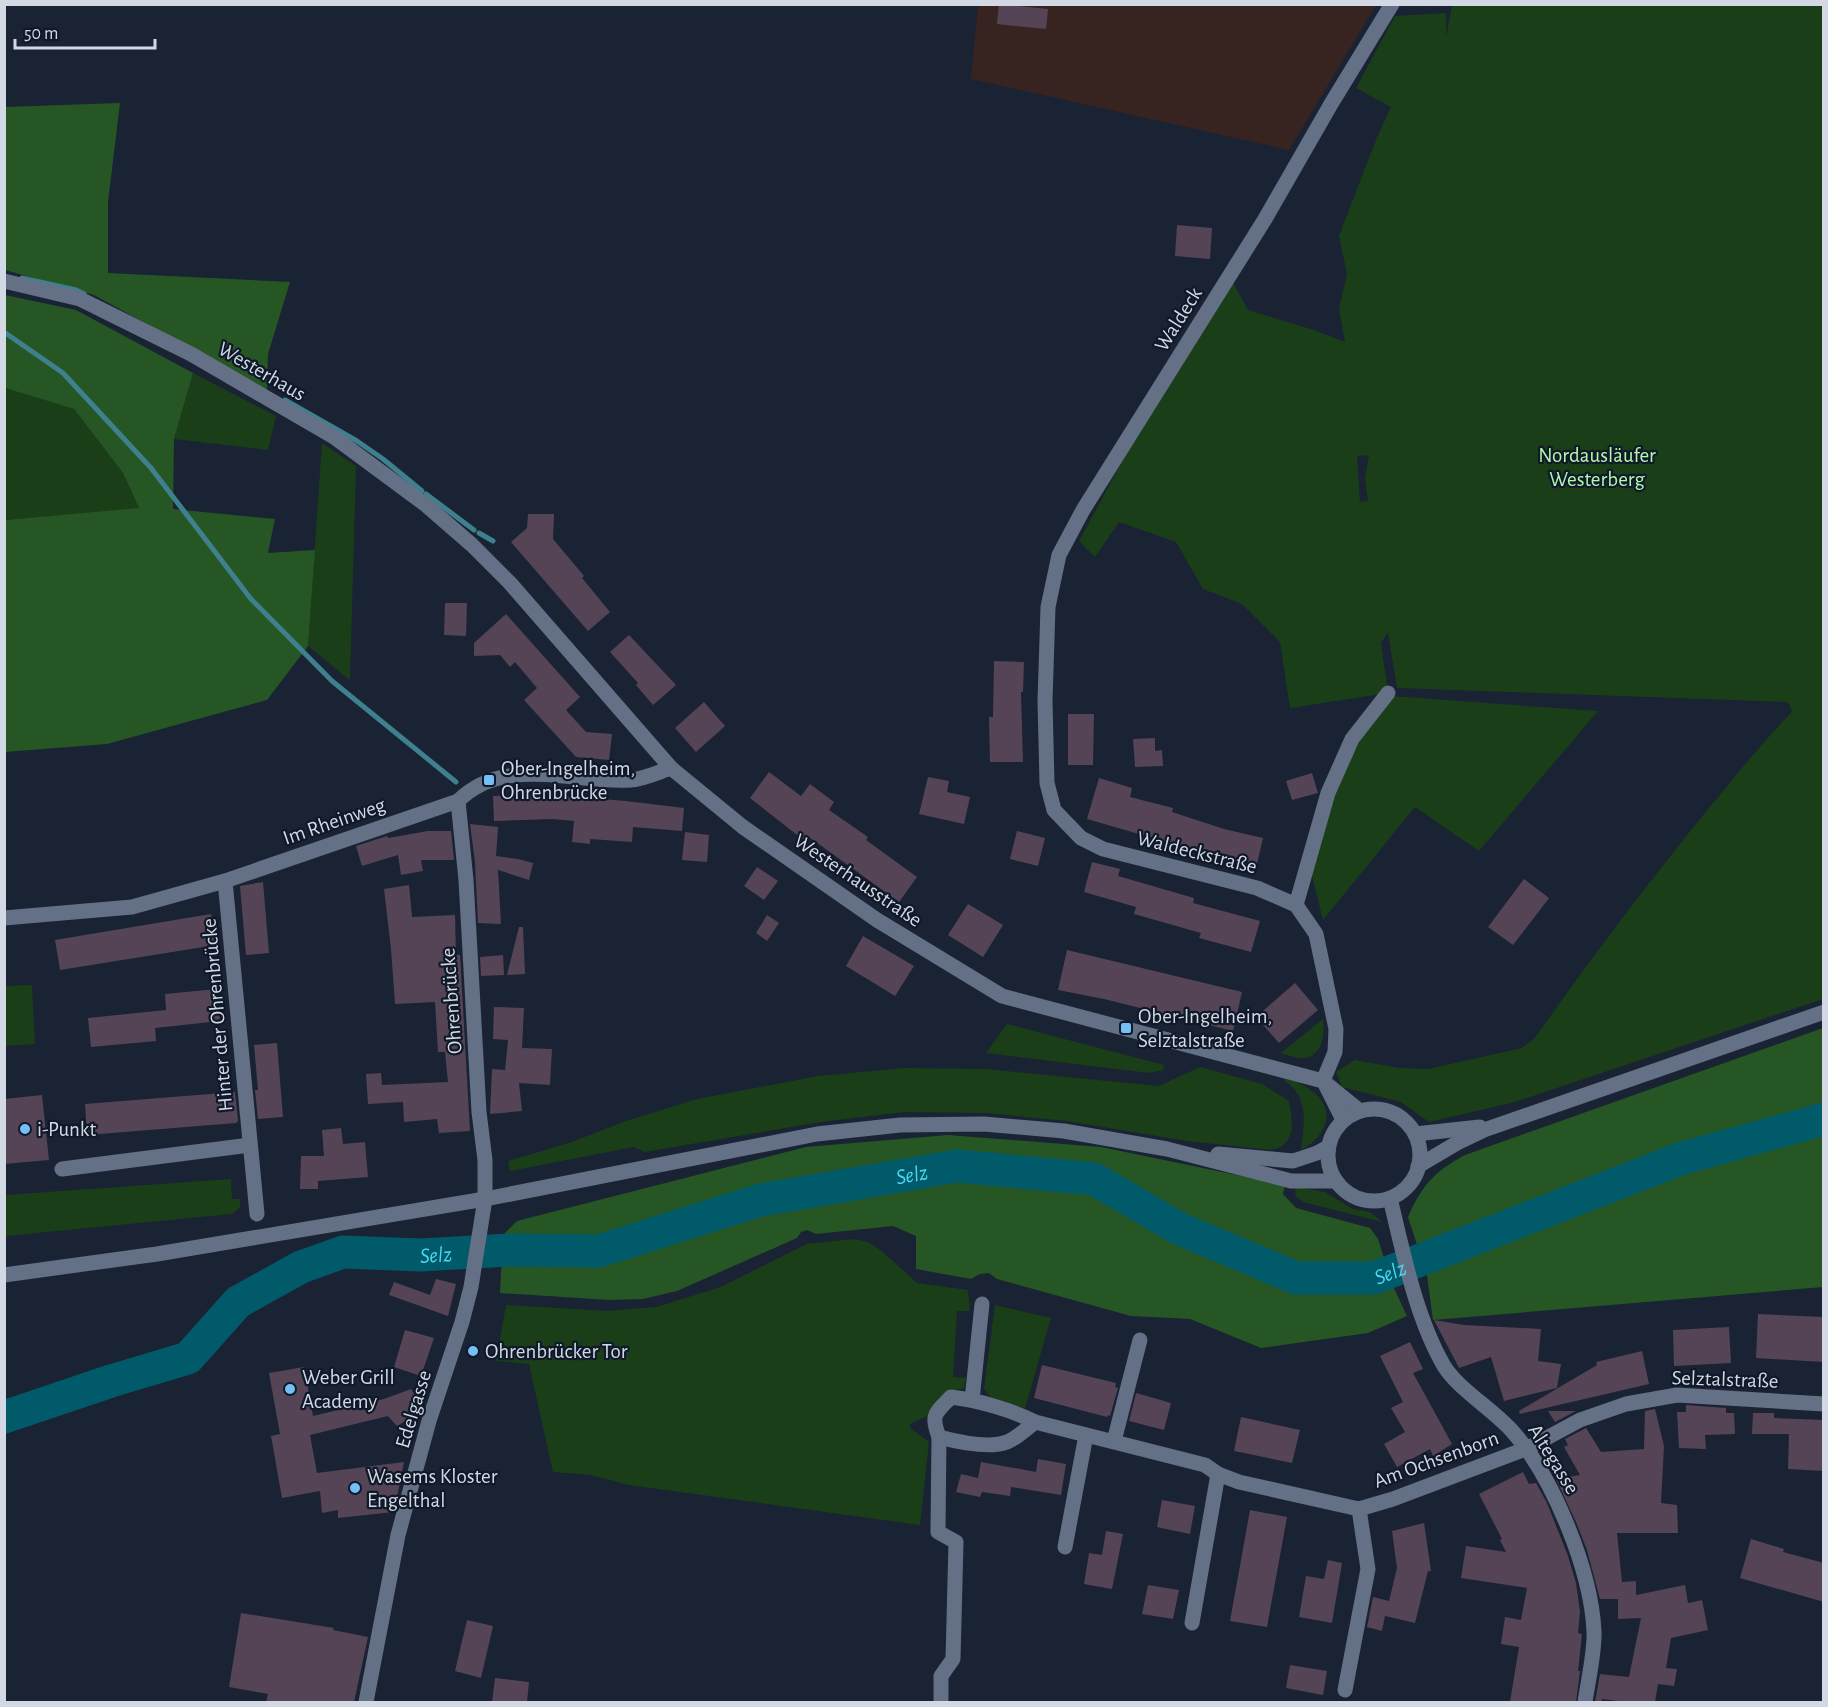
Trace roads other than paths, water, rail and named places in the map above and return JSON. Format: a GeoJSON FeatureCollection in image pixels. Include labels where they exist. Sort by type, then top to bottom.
{"type":"FeatureCollection","features":[{"type":"Feature","properties":{"kind":"street","name":"Waldeck"},"geometry":{"type":"LineString","coordinates":[[1045,670],[1048,607],[1059,555],[1090,500],[1265,219],[1392,4]]}},
{"type":"Feature","properties":{"kind":"street","name":"Westerhaus"},"geometry":{"type":"LineString","coordinates":[[4,281],[80,299],[191,354],[334,437],[426,505],[472,545]]}},
{"type":"Feature","properties":{"kind":"street","name":"Westerhausstraße"},"geometry":{"type":"LineString","coordinates":[[472,545],[510,583],[671,768],[743,827],[867,914],[1002,996],[1323,1081],[1360,1111]]}},
{"type":"Feature","properties":{"kind":"street","name":"Waldeckstraße"},"geometry":{"type":"LineString","coordinates":[[1045,670],[1047,783],[1054,810],[1081,838],[1102,849],[1257,888],[1296,905]]}},
{"type":"Feature","properties":{"kind":"street"},"geometry":{"type":"LineString","coordinates":[[1343,1120],[1323,1081],[1335,1052],[1336,1029],[1316,933],[1296,905],[1328,793],[1352,739],[1388,693]]}},
{"type":"Feature","properties":{"kind":"street","name":"Im Rheinweg"},"geometry":{"type":"LineString","coordinates":[[4,918],[132,907],[225,881],[458,801],[469,789],[489,780],[519,774],[633,780],[671,768]]}},
{"type":"Feature","properties":{"kind":"street","name":"Ohrenbrücke"},"geometry":{"type":"LineString","coordinates":[[458,801],[479,1112],[485,1160],[485,1199]]}},
{"type":"Feature","properties":{"kind":"street","name":"Hinter der Ohrenbrücke"},"geometry":{"type":"LineString","coordinates":[[225,881],[256,1214]]}},
{"type":"Feature","properties":{"kind":"street"},"geometry":{"type":"LineString","coordinates":[[1418,1166],[1457,1143],[1512,1120],[1824,1012]]}},
{"type":"Feature","properties":{"kind":"street"},"geometry":{"type":"LineString","coordinates":[[1387,1110],[1403,1119],[1415,1134],[1419,1147],[1418,1166],[1414,1177],[1408,1185],[1390,1198],[1360,1199],[1343,1189],[1336,1181],[1328,1162],[1328,1147],[1336,1128],[1343,1120],[1360,1111],[1387,1110]]}},
{"type":"Feature","properties":{"kind":"street"},"geometry":{"type":"LineString","coordinates":[[1415,1134],[1464,1130],[1512,1120]]}},
{"type":"Feature","properties":{"kind":"street"},"geometry":{"type":"LineString","coordinates":[[4,1275],[157,1254],[485,1199],[817,1134],[900,1125],[1024,1126],[1104,1137],[1167,1149],[1291,1182],[1336,1181]]}},
{"type":"Feature","properties":{"kind":"street"},"geometry":{"type":"LineString","coordinates":[[62,1169],[250,1145]]}},
{"type":"Feature","properties":{"kind":"street"},"geometry":{"type":"LineString","coordinates":[[1167,1149],[1293,1161],[1317,1154],[1328,1147]]}},
{"type":"Feature","properties":{"kind":"street","name":"Altegasse"},"geometry":{"type":"LineString","coordinates":[[1390,1198],[1398,1233],[1431,1338],[1446,1368],[1503,1420],[1528,1448],[1568,1525],[1591,1605],[1594,1633],[1585,1702]]}},
{"type":"Feature","properties":{"kind":"street","name":"Edelgasse"},"geometry":{"type":"LineString","coordinates":[[366,1702],[398,1535],[429,1421],[462,1322],[471,1287],[485,1199]]}},
{"type":"Feature","properties":{"kind":"street"},"geometry":{"type":"LineString","coordinates":[[972,1400],[982,1304]]}},
{"type":"Feature","properties":{"kind":"street"},"geometry":{"type":"LineString","coordinates":[[1114,1441],[1140,1340]]}},
{"type":"Feature","properties":{"kind":"street","name":"Selztalstraße"},"geometry":{"type":"LineString","coordinates":[[1528,1448],[1590,1416],[1626,1404],[1677,1395],[1824,1404]]}},
{"type":"Feature","properties":{"kind":"street","name":"Am Ochsenborn"},"geometry":{"type":"LineString","coordinates":[[941,1702],[940,1676],[953,1659],[956,1542],[938,1532],[939,1437],[934,1423],[937,1412],[951,1397],[972,1400],[1020,1414],[1035,1422],[1205,1465],[1218,1474],[1239,1482],[1359,1509],[1528,1448]]}},
{"type":"Feature","properties":{"kind":"street"},"geometry":{"type":"LineString","coordinates":[[939,1437],[962,1443],[998,1444],[1010,1441],[1035,1422]]}},
{"type":"Feature","properties":{"kind":"street"},"geometry":{"type":"LineString","coordinates":[[1065,1547],[1086,1435]]}},
{"type":"Feature","properties":{"kind":"street"},"geometry":{"type":"LineString","coordinates":[[1192,1623],[1218,1474]]}},
{"type":"Feature","properties":{"kind":"street","name":"Am Ochsenborn"},"geometry":{"type":"LineString","coordinates":[[1346,1690],[1368,1569],[1359,1509]]}},
{"type":"Feature","properties":{"kind":"waterway"},"geometry":{"type":"LineString","coordinates":[[22,278],[76,290],[84,294]]}},
{"type":"Feature","properties":{"kind":"waterway"},"geometry":{"type":"LineString","coordinates":[[4,332],[63,373],[151,468],[251,599],[332,681],[456,782]]}},
{"type":"Feature","properties":{"kind":"waterway"},"geometry":{"type":"LineString","coordinates":[[285,400],[357,441],[422,491]]}},
{"type":"Feature","properties":{"kind":"waterway"},"geometry":{"type":"LineString","coordinates":[[426,494],[474,530]]}},
{"type":"Feature","properties":{"kind":"waterway"},"geometry":{"type":"LineString","coordinates":[[479,533],[493,541]]}},
{"type":"Feature","properties":{"kind":"waterway","name":"Selz"},"geometry":{"type":"LineString","coordinates":[[4,1417],[188,1358],[238,1302],[301,1267],[343,1252],[420,1255],[510,1250],[599,1251],[761,1200],[957,1166],[1094,1179],[1180,1229],[1296,1278],[1374,1278],[1680,1159],[1824,1119]]}},
{"type":"Feature","properties":{"kind":"place","name":"Ober-Ingelheim, Ohrenbrücke"},"geometry":{"type":"Point","coordinates":[489,780]}},
{"type":"Feature","properties":{"kind":"place","name":"Ober-Ingelheim, Selztalstraße"},"geometry":{"type":"Point","coordinates":[1126,1028]}},
{"type":"Feature","properties":{"kind":"place","name":"i-Punkt"},"geometry":{"type":"Point","coordinates":[25,1129]}},
{"type":"Feature","properties":{"kind":"place","name":"Ohrenbrücker Tor"},"geometry":{"type":"Point","coordinates":[473,1351]}},
{"type":"Feature","properties":{"kind":"place","name":"Weber Grill Academy"},"geometry":{"type":"Point","coordinates":[290,1389]}},
{"type":"Feature","properties":{"kind":"place","name":"Wasems Kloster Engelthal"},"geometry":{"type":"Point","coordinates":[355,1488]}},
{"type":"Feature","properties":{"kind":"park label","name":"Nordausläufer Westerberg"},"geometry":{"type":"Point","coordinates":[1597,467]}}]}
